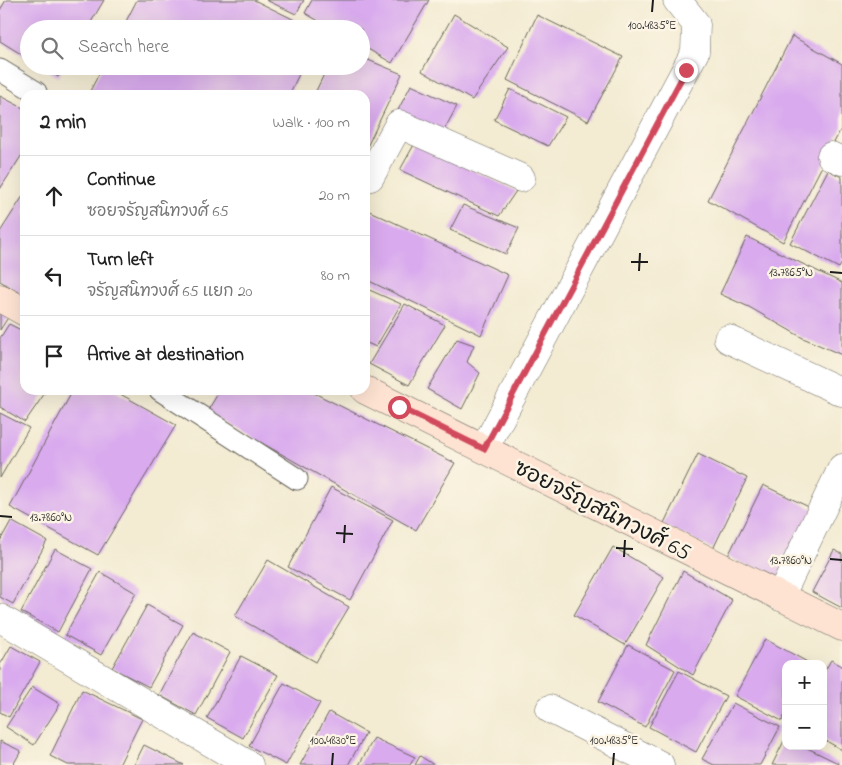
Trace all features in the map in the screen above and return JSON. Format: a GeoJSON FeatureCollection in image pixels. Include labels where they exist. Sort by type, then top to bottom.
{"type":"FeatureCollection","features":[{"type":"Feature","properties":{"kind":"street"},"geometry":{"type":"LineString","coordinates":[[484,449],[695,52],[696,24],[677,0]]}},
{"type":"Feature","properties":{"kind":"street"},"geometry":{"type":"LineString","coordinates":[[370,177],[399,124],[521,178]]}},
{"type":"Feature","properties":{"kind":"street"},"geometry":{"type":"LineString","coordinates":[[0,298],[20,309]]}},
{"type":"Feature","properties":{"kind":"street"},"geometry":{"type":"LineString","coordinates":[[728,338],[842,392]]}},
{"type":"Feature","properties":{"kind":"street","name":"ซอยจรัญสนิทวงศ์ 65"},"geometry":{"type":"LineString","coordinates":[[370,392],[842,627]]}},
{"type":"Feature","properties":{"kind":"street"},"geometry":{"type":"LineString","coordinates":[[780,597],[842,468]]}},
{"type":"Feature","properties":{"kind":"street"},"geometry":{"type":"LineString","coordinates":[[0,618],[249,765]]}},
{"type":"Feature","properties":{"kind":"street"},"geometry":{"type":"LineString","coordinates":[[550,709],[660,765]]}},
{"type":"Feature","properties":{"kind":"lane"},"geometry":{"type":"LineString","coordinates":[[0,70],[33,90]]}},
{"type":"Feature","properties":{"kind":"lane"},"geometry":{"type":"LineString","coordinates":[[168,395],[297,479]]}},
{"type":"Feature","properties":{"kind":"building"},"geometry":{"type":"Polygon","coordinates":[[[6,0],[104,0],[92,20],[20,20],[20,53],[0,41],[0,10],[6,0]]]}},
{"type":"Feature","properties":{"kind":"building"},"geometry":{"type":"Polygon","coordinates":[[[137,0],[254,0],[295,20],[127,20],[137,0]]]}},
{"type":"Feature","properties":{"kind":"building"},"geometry":{"type":"Polygon","coordinates":[[[266,0],[304,0],[296,14],[266,0]]]}},
{"type":"Feature","properties":{"kind":"building"},"geometry":{"type":"Polygon","coordinates":[[[312,0],[429,0],[392,63],[370,50],[370,20],[317,20],[305,13],[312,0]]]}},
{"type":"Feature","properties":{"kind":"building"},"geometry":{"type":"Polygon","coordinates":[[[454,14],[508,47],[472,100],[422,71],[454,14]]]}},
{"type":"Feature","properties":{"kind":"building"},"geometry":{"type":"Polygon","coordinates":[[[537,15],[623,57],[588,121],[507,80],[537,15]]]}},
{"type":"Feature","properties":{"kind":"building"},"geometry":{"type":"Polygon","coordinates":[[[792,36],[842,64],[842,127],[783,242],[708,200],[792,36]]]}},
{"type":"Feature","properties":{"kind":"building"},"geometry":{"type":"Polygon","coordinates":[[[370,61],[402,74],[370,141],[370,90],[316,90],[324,75],[370,75],[370,61]]]}},
{"type":"Feature","properties":{"kind":"building"},"geometry":{"type":"Polygon","coordinates":[[[98,75],[299,75],[291,90],[91,90],[98,75]]]}},
{"type":"Feature","properties":{"kind":"building"},"geometry":{"type":"Polygon","coordinates":[[[411,85],[457,106],[442,134],[396,114],[411,85]]]}},
{"type":"Feature","properties":{"kind":"building"},"geometry":{"type":"Polygon","coordinates":[[[510,89],[566,117],[548,146],[494,120],[510,89]]]}},
{"type":"Feature","properties":{"kind":"building"},"geometry":{"type":"Polygon","coordinates":[[[0,96],[20,106],[20,158],[0,189],[0,96]]]}},
{"type":"Feature","properties":{"kind":"building"},"geometry":{"type":"Polygon","coordinates":[[[415,143],[516,191],[499,216],[400,170],[415,143]]]}},
{"type":"Feature","properties":{"kind":"building"},"geometry":{"type":"Polygon","coordinates":[[[828,170],[842,177],[842,263],[839,268],[790,243],[828,170]]]}},
{"type":"Feature","properties":{"kind":"building"},"geometry":{"type":"Polygon","coordinates":[[[20,201],[20,293],[0,281],[0,232],[20,201]]]}},
{"type":"Feature","properties":{"kind":"building"},"geometry":{"type":"Polygon","coordinates":[[[463,205],[519,228],[506,254],[450,230],[463,205]]]}},
{"type":"Feature","properties":{"kind":"building"},"geometry":{"type":"Polygon","coordinates":[[[370,211],[508,275],[481,335],[370,281],[370,211]]]}},
{"type":"Feature","properties":{"kind":"building"},"geometry":{"type":"Polygon","coordinates":[[[747,237],[842,283],[842,355],[803,338],[749,307],[720,294],[747,237]]]}},
{"type":"Feature","properties":{"kind":"building"},"geometry":{"type":"Polygon","coordinates":[[[370,290],[401,304],[376,347],[370,344],[370,290]]]}},
{"type":"Feature","properties":{"kind":"building"},"geometry":{"type":"Polygon","coordinates":[[[405,304],[445,325],[409,385],[370,365],[405,304]]]}},
{"type":"Feature","properties":{"kind":"building"},"geometry":{"type":"Polygon","coordinates":[[[0,310],[9,316],[0,330],[0,310]]]}},
{"type":"Feature","properties":{"kind":"building"},"geometry":{"type":"Polygon","coordinates":[[[9,324],[20,330],[20,395],[44,395],[25,422],[0,407],[0,338],[9,324]]]}},
{"type":"Feature","properties":{"kind":"building"},"geometry":{"type":"Polygon","coordinates":[[[457,339],[474,345],[467,362],[480,373],[462,409],[427,389],[457,339]]]}},
{"type":"Feature","properties":{"kind":"building"},"geometry":{"type":"Polygon","coordinates":[[[70,395],[122,395],[176,425],[98,555],[10,507],[70,395]]]}},
{"type":"Feature","properties":{"kind":"building"},"geometry":{"type":"Polygon","coordinates":[[[217,395],[318,395],[455,463],[416,530],[207,412],[217,395]]]}},
{"type":"Feature","properties":{"kind":"building"},"geometry":{"type":"Polygon","coordinates":[[[0,413],[29,428],[0,478],[0,413]]]}},
{"type":"Feature","properties":{"kind":"building"},"geometry":{"type":"Polygon","coordinates":[[[698,454],[747,478],[713,549],[663,525],[698,454]]]}},
{"type":"Feature","properties":{"kind":"building"},"geometry":{"type":"Polygon","coordinates":[[[763,485],[813,509],[778,580],[728,556],[763,485]]]}},
{"type":"Feature","properties":{"kind":"building"},"geometry":{"type":"Polygon","coordinates":[[[331,487],[393,520],[350,600],[288,567],[331,487]]]}},
{"type":"Feature","properties":{"kind":"building"},"geometry":{"type":"Polygon","coordinates":[[[11,521],[47,541],[13,604],[0,597],[0,541],[11,521]]]}},
{"type":"Feature","properties":{"kind":"building"},"geometry":{"type":"Polygon","coordinates":[[[613,547],[664,577],[625,645],[574,615],[613,547]]]}},
{"type":"Feature","properties":{"kind":"building"},"geometry":{"type":"Polygon","coordinates":[[[55,549],[92,569],[58,632],[21,612],[55,549]]]}},
{"type":"Feature","properties":{"kind":"building"},"geometry":{"type":"Polygon","coordinates":[[[834,550],[842,554],[842,608],[812,592],[834,550]]]}},
{"type":"Feature","properties":{"kind":"building"},"geometry":{"type":"Polygon","coordinates":[[[268,560],[349,607],[316,662],[235,616],[268,560]]]}},
{"type":"Feature","properties":{"kind":"building"},"geometry":{"type":"Polygon","coordinates":[[[683,571],[732,600],[693,675],[646,645],[683,571]]]}},
{"type":"Feature","properties":{"kind":"building"},"geometry":{"type":"Polygon","coordinates":[[[100,572],[136,593],[101,655],[65,635],[100,572]]]}},
{"type":"Feature","properties":{"kind":"building"},"geometry":{"type":"Polygon","coordinates":[[[147,605],[183,625],[149,687],[112,668],[147,605]]]}},
{"type":"Feature","properties":{"kind":"building"},"geometry":{"type":"Polygon","coordinates":[[[193,632],[230,652],[196,715],[159,695],[193,632]]]}},
{"type":"Feature","properties":{"kind":"building"},"geometry":{"type":"Polygon","coordinates":[[[765,639],[804,660],[782,660],[782,721],[735,696],[765,639]]]}},
{"type":"Feature","properties":{"kind":"building"},"geometry":{"type":"Polygon","coordinates":[[[628,645],[675,670],[645,727],[598,702],[628,645]]]}},
{"type":"Feature","properties":{"kind":"building"},"geometry":{"type":"Polygon","coordinates":[[[11,646],[40,662],[9,717],[0,712],[0,665],[11,646]]]}},
{"type":"Feature","properties":{"kind":"building"},"geometry":{"type":"Polygon","coordinates":[[[241,656],[278,675],[243,738],[207,718],[241,656]]]}},
{"type":"Feature","properties":{"kind":"building"},"geometry":{"type":"Polygon","coordinates":[[[831,660],[842,666],[842,750],[827,741],[827,667],[831,660]]]}},
{"type":"Feature","properties":{"kind":"building"},"geometry":{"type":"Polygon","coordinates":[[[679,671],[726,696],[696,752],[649,727],[679,671]]]}},
{"type":"Feature","properties":{"kind":"building"},"geometry":{"type":"Polygon","coordinates":[[[284,683],[320,703],[286,765],[249,746],[284,683]]]}},
{"type":"Feature","properties":{"kind":"building"},"geometry":{"type":"Polygon","coordinates":[[[32,687],[60,704],[34,745],[6,727],[32,687]]]}},
{"type":"Feature","properties":{"kind":"building"},"geometry":{"type":"Polygon","coordinates":[[[82,690],[142,719],[119,765],[68,765],[50,756],[82,690]]]}},
{"type":"Feature","properties":{"kind":"building"},"geometry":{"type":"Polygon","coordinates":[[[733,703],[780,727],[760,765],[714,765],[702,759],[733,703]]]}},
{"type":"Feature","properties":{"kind":"building"},"geometry":{"type":"Polygon","coordinates":[[[329,712],[366,733],[348,765],[300,765],[329,712]]]}},
{"type":"Feature","properties":{"kind":"building"},"geometry":{"type":"Polygon","coordinates":[[[374,738],[415,757],[410,765],[359,765],[374,738]]]}},
{"type":"Feature","properties":{"kind":"building"},"geometry":{"type":"Polygon","coordinates":[[[0,741],[21,751],[13,765],[0,765],[0,741]]]}},
{"type":"Feature","properties":{"kind":"building"},"geometry":{"type":"Polygon","coordinates":[[[144,745],[184,765],[134,765],[144,745]]]}},
{"type":"Feature","properties":{"kind":"building"},"geometry":{"type":"Polygon","coordinates":[[[782,745],[782,750],[811,750],[838,763],[838,765],[772,765],[782,745]]]}},
{"type":"Feature","properties":{"kind":"building"},"geometry":{"type":"Polygon","coordinates":[[[420,756],[434,765],[415,765],[420,756]]]}},
{"type":"Feature","properties":{"kind":"route"},"geometry":{"type":"LineString","coordinates":[[399,407],[484,449],[686,70]]}}]}
